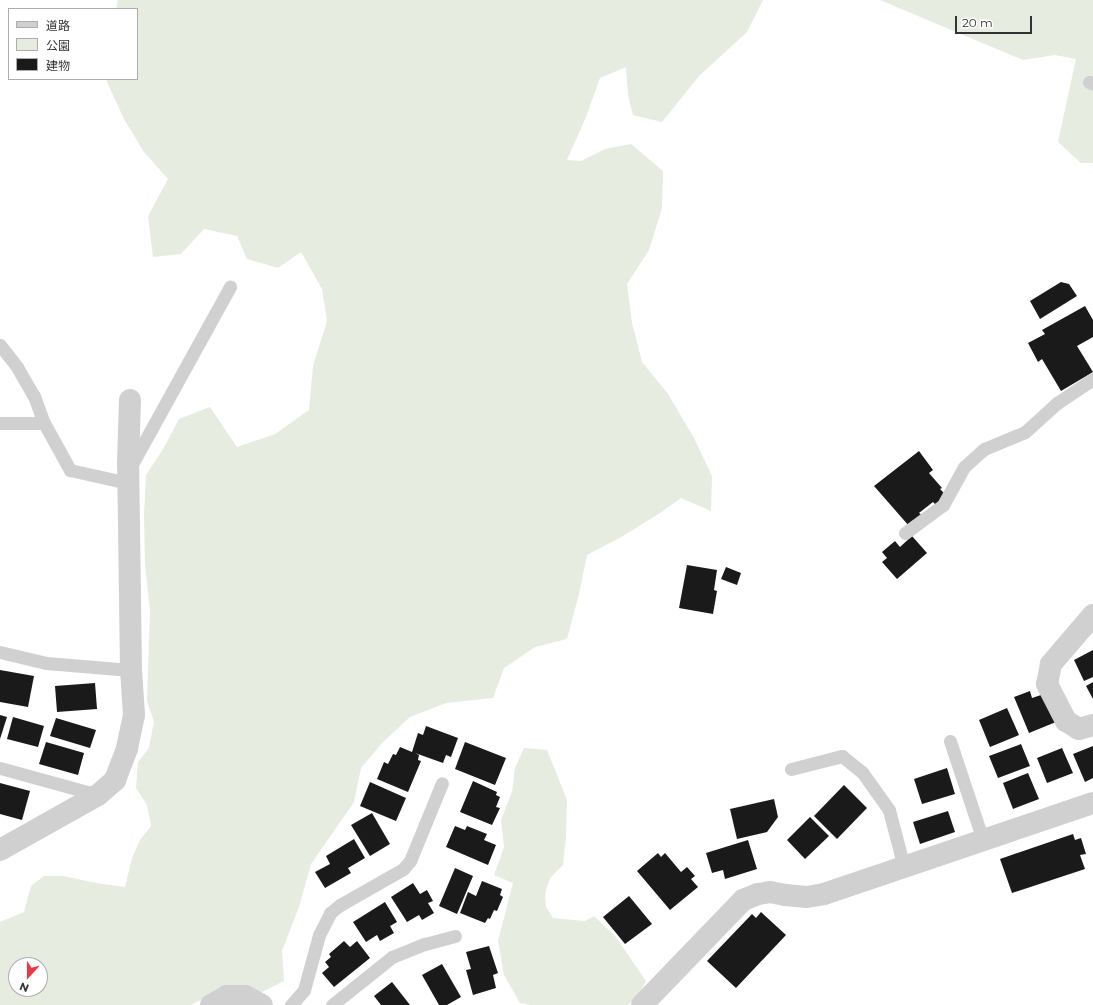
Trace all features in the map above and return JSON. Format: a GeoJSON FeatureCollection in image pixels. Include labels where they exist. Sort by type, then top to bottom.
{"type":"FeatureCollection","features":[{"type":"Feature","properties":{"kind":"street"},"geometry":{"type":"LineString","coordinates":[[0,850],[98,795],[115,780],[127,748],[134,715],[131,670],[128,477],[130,400]]}},
{"type":"Feature","properties":{"kind":"street"},"geometry":{"type":"LineString","coordinates":[[1093,615],[1051,664],[1047,684],[1066,721],[1079,729],[1093,725]]}},
{"type":"Feature","properties":{"kind":"street"},"geometry":{"type":"LineString","coordinates":[[642,1005],[743,900],[758,894],[770,892],[807,897],[824,894],[1093,803]]}},
{"type":"Feature","properties":{"kind":"street"},"geometry":{"type":"LineString","coordinates":[[211,1005],[227,996],[245,996],[262,1005]]}},
{"type":"Feature","properties":{"kind":"lane"},"geometry":{"type":"LineString","coordinates":[[0,344],[17,367],[34,396],[44,423],[70,470],[128,477],[230,287]]}},
{"type":"Feature","properties":{"kind":"lane"},"geometry":{"type":"LineString","coordinates":[[905,533],[943,505],[964,467],[984,449],[1025,432],[1057,403],[1093,380]]}},
{"type":"Feature","properties":{"kind":"lane"},"geometry":{"type":"LineString","coordinates":[[0,423],[44,423]]}},
{"type":"Feature","properties":{"kind":"lane"},"geometry":{"type":"LineString","coordinates":[[0,652],[46,663],[131,670]]}},
{"type":"Feature","properties":{"kind":"lane"},"geometry":{"type":"LineString","coordinates":[[950,741],[982,840]]}},
{"type":"Feature","properties":{"kind":"lane"},"geometry":{"type":"LineString","coordinates":[[790,769],[842,756],[862,772],[889,810],[904,867]]}},
{"type":"Feature","properties":{"kind":"lane"},"geometry":{"type":"LineString","coordinates":[[0,768],[98,795]]}},
{"type":"Feature","properties":{"kind":"lane"},"geometry":{"type":"LineString","coordinates":[[291,1005],[304,990],[319,935],[330,913],[340,905],[403,869],[410,861],[442,783]]}},
{"type":"Feature","properties":{"kind":"lane"},"geometry":{"type":"LineString","coordinates":[[332,1005],[392,957],[425,944],[455,936]]}},
{"type":"Feature","properties":{"kind":"green space"},"geometry":{"type":"Polygon","coordinates":[[[118,0],[763,0],[747,32],[699,76],[662,122],[633,115],[628,95],[626,67],[600,78],[586,117],[567,160],[581,161],[605,149],[631,144],[663,171],[662,208],[649,250],[627,284],[632,323],[642,362],[668,394],[694,438],[712,476],[711,511],[681,498],[623,536],[587,555],[579,594],[567,639],[535,647],[504,668],[493,698],[446,703],[410,717],[383,742],[361,768],[354,802],[311,864],[299,907],[282,951],[284,981],[262,992],[220,990],[191,1005],[0,1005],[0,922],[24,912],[31,886],[44,876],[63,876],[125,887],[132,858],[140,840],[151,826],[147,805],[136,788],[138,762],[149,748],[154,722],[147,701],[150,611],[145,564],[144,516],[146,475],[163,449],[179,419],[210,407],[237,447],[275,434],[309,410],[313,366],[327,321],[322,289],[301,252],[278,268],[247,259],[237,236],[204,229],[181,254],[153,257],[148,216],[168,179],[144,152],[124,119],[107,80],[138,80],[138,8],[116,8],[118,0]]]}},
{"type":"Feature","properties":{"kind":"green space"},"geometry":{"type":"Polygon","coordinates":[[[880,0],[1093,0],[1093,163],[1081,163],[1058,142],[1076,59],[1055,55],[1023,60],[880,0]]]}},
{"type":"Feature","properties":{"kind":"green space"},"geometry":{"type":"Polygon","coordinates":[[[524,748],[547,750],[567,800],[566,837],[563,865],[550,878],[545,894],[546,907],[553,918],[585,921],[594,916],[615,936],[646,981],[639,994],[628,1005],[531,1005],[520,1003],[504,975],[498,941],[513,883],[494,875],[504,847],[501,820],[512,792],[515,768],[524,748]]]}},
{"type":"Feature","properties":{"kind":"building"},"geometry":{"type":"Polygon","coordinates":[[[1061,282],[1069,284],[1077,296],[1040,319],[1030,301],[1061,282]]]}},
{"type":"Feature","properties":{"kind":"building"},"geometry":{"type":"Polygon","coordinates":[[[1085,306],[1093,320],[1093,337],[1077,346],[1093,372],[1061,391],[1042,359],[1038,362],[1028,343],[1045,334],[1042,330],[1085,306]]]}},
{"type":"Feature","properties":{"kind":"building"},"geometry":{"type":"Polygon","coordinates":[[[919,451],[933,470],[929,473],[942,488],[940,489],[945,494],[936,505],[933,502],[919,513],[923,516],[909,526],[874,486],[919,451]]]}},
{"type":"Feature","properties":{"kind":"building"},"geometry":{"type":"Polygon","coordinates":[[[912,536],[927,553],[897,579],[882,562],[887,558],[882,552],[895,541],[900,547],[912,536]]]}},
{"type":"Feature","properties":{"kind":"building"},"geometry":{"type":"Polygon","coordinates":[[[687,565],[717,570],[714,590],[717,591],[713,614],[679,608],[687,565]]]}},
{"type":"Feature","properties":{"kind":"building"},"geometry":{"type":"Polygon","coordinates":[[[726,567],[741,573],[737,585],[721,579],[726,567]]]}},
{"type":"Feature","properties":{"kind":"building"},"geometry":{"type":"Polygon","coordinates":[[[1093,650],[1093,677],[1084,681],[1074,660],[1093,650]]]}},
{"type":"Feature","properties":{"kind":"building"},"geometry":{"type":"Polygon","coordinates":[[[0,670],[34,676],[28,707],[0,702],[0,670]]]}},
{"type":"Feature","properties":{"kind":"building"},"geometry":{"type":"Polygon","coordinates":[[[1093,682],[1093,699],[1086,686],[1093,682]]]}},
{"type":"Feature","properties":{"kind":"building"},"geometry":{"type":"Polygon","coordinates":[[[95,683],[97,709],[57,712],[55,686],[95,683]]]}},
{"type":"Feature","properties":{"kind":"building"},"geometry":{"type":"Polygon","coordinates":[[[1030,691],[1032,698],[1044,694],[1056,722],[1029,733],[1014,697],[1030,691]]]}},
{"type":"Feature","properties":{"kind":"building"},"geometry":{"type":"Polygon","coordinates":[[[1007,708],[1019,735],[990,747],[979,720],[1007,708]]]}},
{"type":"Feature","properties":{"kind":"building"},"geometry":{"type":"Polygon","coordinates":[[[0,715],[7,717],[0,739],[0,715]]]}},
{"type":"Feature","properties":{"kind":"building"},"geometry":{"type":"Polygon","coordinates":[[[13,717],[44,726],[38,747],[7,739],[13,717]]]}},
{"type":"Feature","properties":{"kind":"building"},"geometry":{"type":"Polygon","coordinates":[[[56,718],[96,730],[90,748],[50,736],[56,718]]]}},
{"type":"Feature","properties":{"kind":"building"},"geometry":{"type":"Polygon","coordinates":[[[426,726],[458,738],[451,757],[446,755],[443,763],[415,753],[419,755],[418,760],[421,761],[408,792],[377,779],[384,762],[388,764],[393,754],[396,755],[400,747],[412,752],[418,733],[423,735],[426,726]]]}},
{"type":"Feature","properties":{"kind":"building"},"geometry":{"type":"Polygon","coordinates":[[[46,742],[84,753],[78,775],[39,764],[46,742]]]}},
{"type":"Feature","properties":{"kind":"building"},"geometry":{"type":"Polygon","coordinates":[[[465,742],[506,758],[495,785],[455,769],[465,742]]]}},
{"type":"Feature","properties":{"kind":"building"},"geometry":{"type":"Polygon","coordinates":[[[1021,744],[1030,766],[998,778],[989,756],[1021,744]]]}},
{"type":"Feature","properties":{"kind":"building"},"geometry":{"type":"Polygon","coordinates":[[[1093,746],[1093,778],[1085,782],[1073,754],[1093,746]]]}},
{"type":"Feature","properties":{"kind":"building"},"geometry":{"type":"Polygon","coordinates":[[[1062,748],[1073,773],[1047,783],[1037,758],[1062,748]]]}},
{"type":"Feature","properties":{"kind":"building"},"geometry":{"type":"Polygon","coordinates":[[[947,768],[955,794],[922,804],[914,779],[947,768]]]}},
{"type":"Feature","properties":{"kind":"building"},"geometry":{"type":"Polygon","coordinates":[[[1028,773],[1039,799],[1013,809],[1003,783],[1028,773]]]}},
{"type":"Feature","properties":{"kind":"building"},"geometry":{"type":"Polygon","coordinates":[[[473,781],[497,792],[496,795],[500,797],[496,807],[500,808],[492,825],[460,812],[473,781]]]}},
{"type":"Feature","properties":{"kind":"building"},"geometry":{"type":"Polygon","coordinates":[[[370,782],[406,798],[396,821],[360,806],[370,782]]]}},
{"type":"Feature","properties":{"kind":"building"},"geometry":{"type":"Polygon","coordinates":[[[0,783],[30,791],[22,820],[0,814],[0,783]]]}},
{"type":"Feature","properties":{"kind":"building"},"geometry":{"type":"Polygon","coordinates":[[[844,785],[867,808],[837,839],[814,816],[844,785]]]}},
{"type":"Feature","properties":{"kind":"building"},"geometry":{"type":"Polygon","coordinates":[[[774,799],[778,817],[767,832],[737,839],[730,809],[774,799]]]}},
{"type":"Feature","properties":{"kind":"building"},"geometry":{"type":"Polygon","coordinates":[[[948,811],[955,832],[920,844],[913,822],[948,811]]]}},
{"type":"Feature","properties":{"kind":"building"},"geometry":{"type":"Polygon","coordinates":[[[372,813],[390,844],[370,856],[351,825],[372,813]]]}},
{"type":"Feature","properties":{"kind":"building"},"geometry":{"type":"Polygon","coordinates":[[[810,817],[829,836],[805,859],[787,840],[810,817]]]}},
{"type":"Feature","properties":{"kind":"building"},"geometry":{"type":"Polygon","coordinates":[[[455,826],[465,830],[467,826],[487,834],[484,840],[496,845],[488,865],[446,847],[455,826]]]}},
{"type":"Feature","properties":{"kind":"building"},"geometry":{"type":"Polygon","coordinates":[[[1073,834],[1075,840],[1081,838],[1086,854],[1080,855],[1085,869],[1012,893],[1000,859],[1073,834]]]}},
{"type":"Feature","properties":{"kind":"building"},"geometry":{"type":"Polygon","coordinates":[[[354,839],[365,858],[348,868],[351,873],[325,888],[315,872],[330,864],[326,856],[354,839]]]}},
{"type":"Feature","properties":{"kind":"building"},"geometry":{"type":"Polygon","coordinates":[[[748,840],[757,869],[725,879],[723,870],[712,873],[706,853],[748,840]]]}},
{"type":"Feature","properties":{"kind":"building"},"geometry":{"type":"Polygon","coordinates":[[[658,853],[661,857],[665,853],[681,872],[687,867],[695,876],[691,879],[698,887],[670,910],[637,871],[658,853]]]}},
{"type":"Feature","properties":{"kind":"building"},"geometry":{"type":"Polygon","coordinates":[[[455,868],[473,876],[457,914],[439,906],[455,868]]]}},
{"type":"Feature","properties":{"kind":"building"},"geometry":{"type":"Polygon","coordinates":[[[482,881],[502,889],[500,895],[503,897],[497,911],[494,910],[490,919],[488,918],[485,923],[460,913],[468,892],[476,896],[482,881]]]}},
{"type":"Feature","properties":{"kind":"building"},"geometry":{"type":"Polygon","coordinates":[[[413,883],[420,894],[427,890],[433,901],[428,903],[434,913],[422,920],[419,915],[407,922],[391,897],[413,883]]]}},
{"type":"Feature","properties":{"kind":"building"},"geometry":{"type":"Polygon","coordinates":[[[629,896],[652,924],[625,944],[603,917],[629,896]]]}},
{"type":"Feature","properties":{"kind":"building"},"geometry":{"type":"Polygon","coordinates":[[[385,902],[397,922],[390,926],[394,933],[380,941],[377,935],[366,942],[353,922],[385,902]]]}},
{"type":"Feature","properties":{"kind":"building"},"geometry":{"type":"Polygon","coordinates":[[[761,912],[786,935],[736,988],[707,961],[752,914],[756,918],[761,912]]]}},
{"type":"Feature","properties":{"kind":"building"},"geometry":{"type":"Polygon","coordinates":[[[344,941],[350,947],[357,941],[370,958],[334,987],[322,973],[329,967],[325,962],[331,957],[329,954],[344,941]]]}},
{"type":"Feature","properties":{"kind":"building"},"geometry":{"type":"Polygon","coordinates":[[[489,946],[498,973],[493,975],[496,988],[473,995],[466,970],[471,969],[466,952],[489,946]]]}},
{"type":"Feature","properties":{"kind":"building"},"geometry":{"type":"Polygon","coordinates":[[[442,964],[461,997],[447,1005],[439,1005],[422,975],[442,964]]]}},
{"type":"Feature","properties":{"kind":"building"},"geometry":{"type":"Polygon","coordinates":[[[392,982],[410,1005],[381,1005],[374,996],[392,982]]]}}]}
